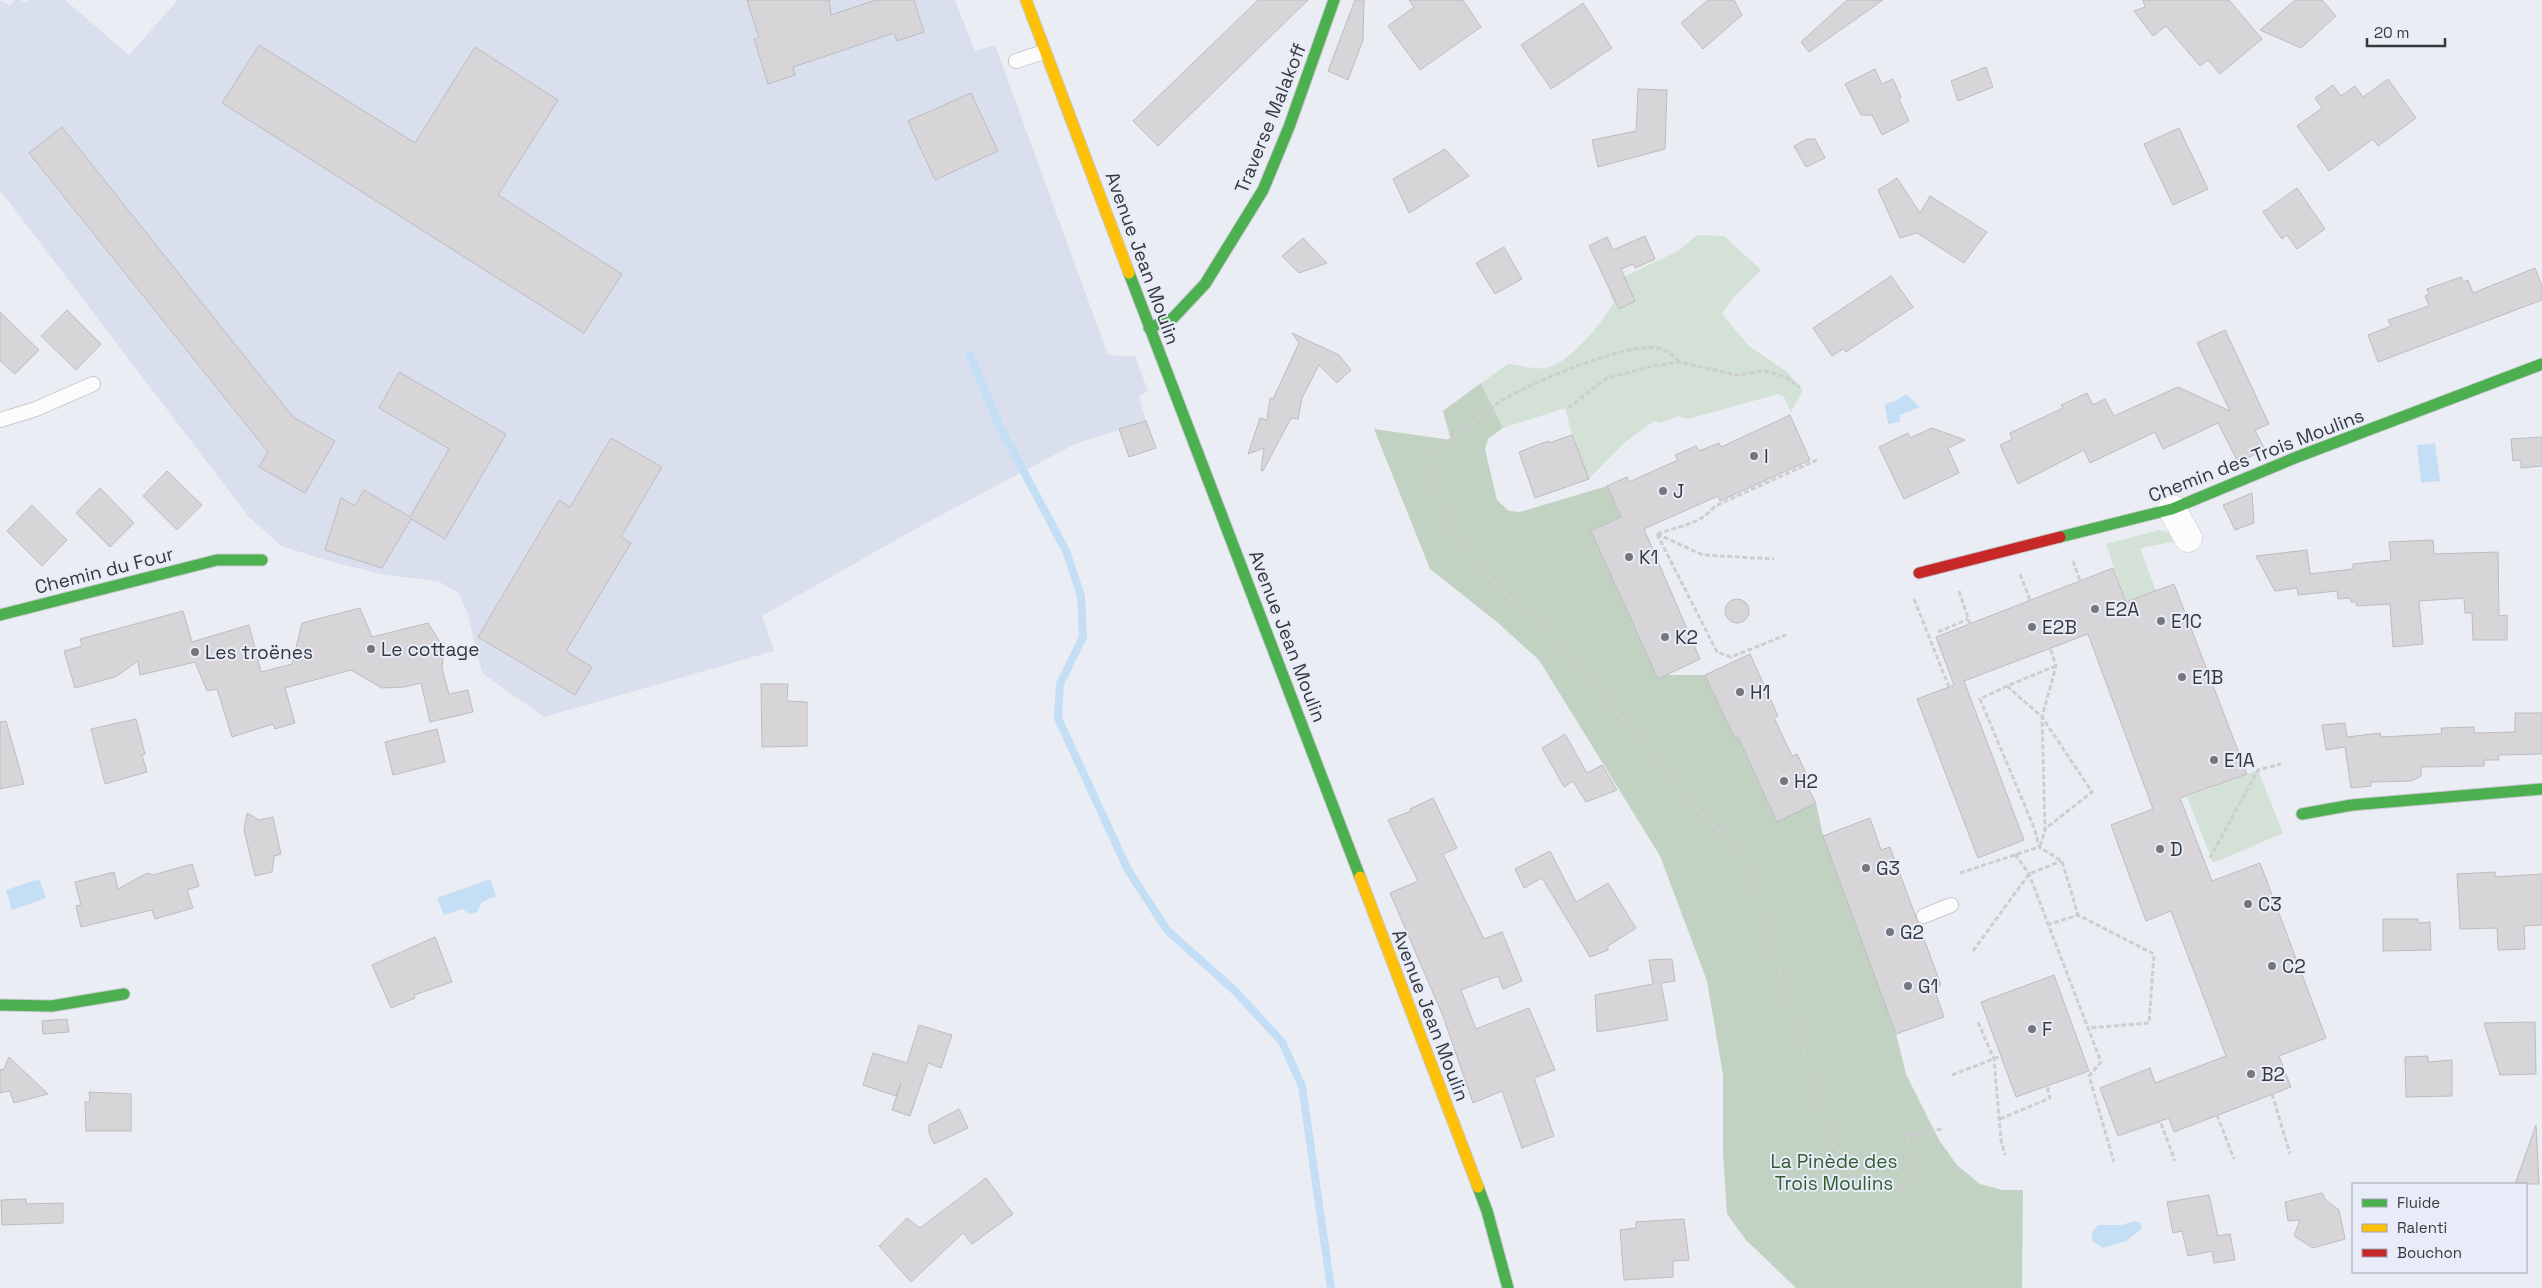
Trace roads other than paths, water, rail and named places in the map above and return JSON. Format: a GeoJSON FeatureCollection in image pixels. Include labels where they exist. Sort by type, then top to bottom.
{"type":"FeatureCollection","features":[{"type":"Feature","properties":{"kind":"street","name":"Avenue Jean Moulin"},"geometry":{"type":"LineString","coordinates":[[1026,0],[1044,52],[1105,205],[1149,328],[1196,443],[1487,1211],[1508,1288]]}},
{"type":"Feature","properties":{"kind":"street","name":"Traverse Malakoff"},"geometry":{"type":"LineString","coordinates":[[1149,328],[1174,318],[1205,284],[1263,190],[1289,127],[1334,0]]}},
{"type":"Feature","properties":{"kind":"street","name":"Chemin des Trois Moulins"},"geometry":{"type":"LineString","coordinates":[[1919,573],[2172,509],[2297,457],[2542,364]]}},
{"type":"Feature","properties":{"kind":"street"},"geometry":{"type":"LineString","coordinates":[[2172,509],[2188,538]]}},
{"type":"Feature","properties":{"kind":"street","name":"Chemin du Four"},"geometry":{"type":"LineString","coordinates":[[0,615],[216,560],[262,560]]}},
{"type":"Feature","properties":{"kind":"street"},"geometry":{"type":"LineString","coordinates":[[2302,814],[2352,805],[2542,789]]}},
{"type":"Feature","properties":{"kind":"street"},"geometry":{"type":"LineString","coordinates":[[0,1005],[52,1006],[124,994]]}},
{"type":"Feature","properties":{"kind":"lane"},"geometry":{"type":"LineString","coordinates":[[1016,61],[1044,52]]}},
{"type":"Feature","properties":{"kind":"lane"},"geometry":{"type":"LineString","coordinates":[[0,420],[36,410],[93,384]]}},
{"type":"Feature","properties":{"kind":"lane"},"geometry":{"type":"LineString","coordinates":[[1924,916],[1951,905]]}},
{"type":"Feature","properties":{"kind":"water"},"geometry":{"type":"Polygon","coordinates":[[[1906,394],[1920,407],[1900,415],[1900,422],[1888,424],[1885,404],[1895,401],[1906,394]]]}},
{"type":"Feature","properties":{"kind":"water"},"geometry":{"type":"Polygon","coordinates":[[[2435,443],[2440,481],[2421,483],[2417,445],[2435,443]]]}},
{"type":"Feature","properties":{"kind":"water"},"geometry":{"type":"Polygon","coordinates":[[[39,879],[46,898],[12,910],[6,890],[39,879]]]}},
{"type":"Feature","properties":{"kind":"water"},"geometry":{"type":"Polygon","coordinates":[[[490,879],[496,896],[482,902],[477,912],[470,914],[462,909],[444,915],[437,898],[490,879]]]}},
{"type":"Feature","properties":{"kind":"water"},"geometry":{"type":"Polygon","coordinates":[[[2135,1221],[2140,1223],[2142,1229],[2126,1241],[2103,1248],[2092,1241],[2092,1232],[2098,1225],[2121,1225],[2135,1221]]]}},
{"type":"Feature","properties":{"kind":"waterway"},"geometry":{"type":"LineString","coordinates":[[970,355],[999,425],[1066,551],[1081,596],[1083,637],[1060,684],[1058,718],[1128,870],[1167,930],[1236,992],[1282,1042],[1302,1086],[1331,1288]]}},
{"type":"Feature","properties":{"kind":"place","name":"I"},"geometry":{"type":"Point","coordinates":[1754,456]}},
{"type":"Feature","properties":{"kind":"place","name":"J"},"geometry":{"type":"Point","coordinates":[1663,491]}},
{"type":"Feature","properties":{"kind":"place","name":"K1"},"geometry":{"type":"Point","coordinates":[1629,557]}},
{"type":"Feature","properties":{"kind":"place","name":"E2A"},"geometry":{"type":"Point","coordinates":[2095,609]}},
{"type":"Feature","properties":{"kind":"place","name":"E1C"},"geometry":{"type":"Point","coordinates":[2161,621]}},
{"type":"Feature","properties":{"kind":"place","name":"E2B"},"geometry":{"type":"Point","coordinates":[2032,627]}},
{"type":"Feature","properties":{"kind":"place","name":"K2"},"geometry":{"type":"Point","coordinates":[1665,637]}},
{"type":"Feature","properties":{"kind":"place","name":"Le cottage"},"geometry":{"type":"Point","coordinates":[371,649]}},
{"type":"Feature","properties":{"kind":"place","name":"Les troënes"},"geometry":{"type":"Point","coordinates":[195,652]}},
{"type":"Feature","properties":{"kind":"place","name":"E1B"},"geometry":{"type":"Point","coordinates":[2182,677]}},
{"type":"Feature","properties":{"kind":"place","name":"H1"},"geometry":{"type":"Point","coordinates":[1740,692]}},
{"type":"Feature","properties":{"kind":"place","name":"E1A"},"geometry":{"type":"Point","coordinates":[2214,760]}},
{"type":"Feature","properties":{"kind":"place","name":"H2"},"geometry":{"type":"Point","coordinates":[1784,781]}},
{"type":"Feature","properties":{"kind":"place","name":"D"},"geometry":{"type":"Point","coordinates":[2160,849]}},
{"type":"Feature","properties":{"kind":"place","name":"G3"},"geometry":{"type":"Point","coordinates":[1866,868]}},
{"type":"Feature","properties":{"kind":"place","name":"C3"},"geometry":{"type":"Point","coordinates":[2248,904]}},
{"type":"Feature","properties":{"kind":"place","name":"G2"},"geometry":{"type":"Point","coordinates":[1890,932]}},
{"type":"Feature","properties":{"kind":"place","name":"C2"},"geometry":{"type":"Point","coordinates":[2272,966]}},
{"type":"Feature","properties":{"kind":"place","name":"G1"},"geometry":{"type":"Point","coordinates":[1908,986]}},
{"type":"Feature","properties":{"kind":"place","name":"F"},"geometry":{"type":"Point","coordinates":[2032,1029]}},
{"type":"Feature","properties":{"kind":"place","name":"B2"},"geometry":{"type":"Point","coordinates":[2251,1074]}},
{"type":"Feature","properties":{"kind":"park label","name":"La Pinède des Trois Moulins"},"geometry":{"type":"Point","coordinates":[1834,1172]}}]}
